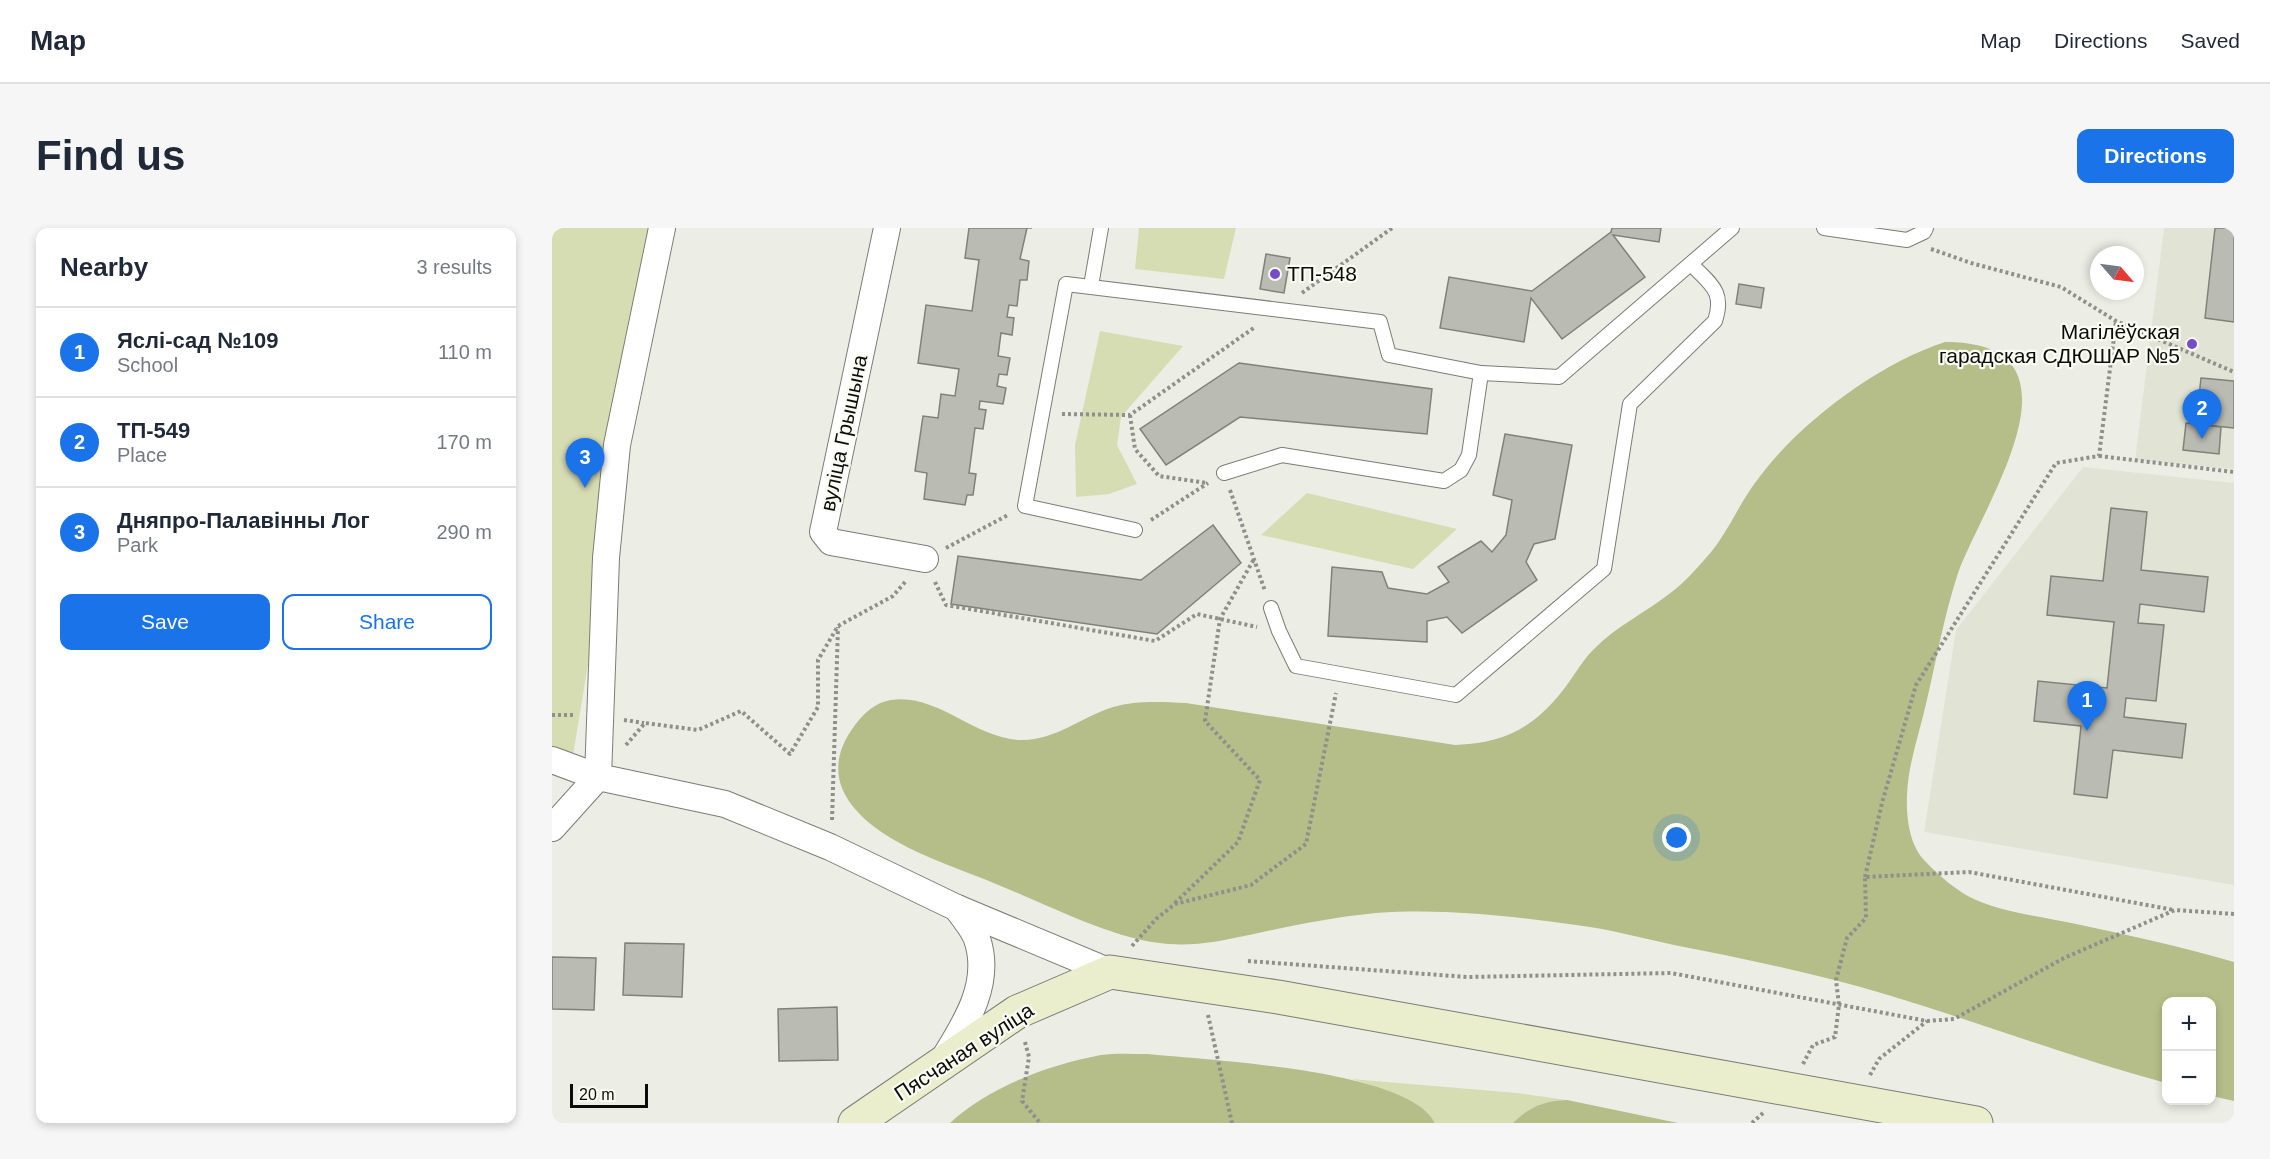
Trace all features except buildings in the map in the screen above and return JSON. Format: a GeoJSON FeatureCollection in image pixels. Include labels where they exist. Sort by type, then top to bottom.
{"type":"FeatureCollection","features":[{"type":"Feature","properties":{"kind":"street"},"geometry":{"type":"LineString","coordinates":[[552,828],[598,777],[606,558],[617,445],[662,228]]}},
{"type":"Feature","properties":{"kind":"street","name":"вуліца Грышына"},"geometry":{"type":"LineString","coordinates":[[887,228],[823,532],[831,542],[925,559]]}},
{"type":"Feature","properties":{"kind":"street"},"geometry":{"type":"LineString","coordinates":[[552,760],[598,777],[725,804],[830,847],[957,908],[1110,972],[1202,986],[1976,1123]]}},
{"type":"Feature","properties":{"kind":"street"},"geometry":{"type":"LineString","coordinates":[[943,1061],[972,1013],[983,965],[976,937],[957,908]]}},
{"type":"Feature","properties":{"kind":"street","name":"Пясчаная вуліца"},"geometry":{"type":"LineString","coordinates":[[855,1123],[1017,1012],[1110,972]]}},
{"type":"Feature","properties":{"kind":"lane"},"geometry":{"type":"LineString","coordinates":[[1091,286],[1101,228]]}},
{"type":"Feature","properties":{"kind":"lane"},"geometry":{"type":"LineString","coordinates":[[1135,530],[1025,506],[1066,284],[1281,308],[1380,322],[1389,355],[1481,373],[1559,377],[1732,228]]}},
{"type":"Feature","properties":{"kind":"lane"},"geometry":{"type":"LineString","coordinates":[[1824,228],[1907,240],[1924,232],[1926,228]]}},
{"type":"Feature","properties":{"kind":"lane"},"geometry":{"type":"LineString","coordinates":[[1271,608],[1296,666],[1455,695],[1604,569],[1630,404],[1715,321],[1720,306],[1717,292],[1691,264]]}},
{"type":"Feature","properties":{"kind":"lane"},"geometry":{"type":"LineString","coordinates":[[1224,473],[1282,455],[1444,481],[1461,470],[1469,454],[1481,373]]}},
{"type":"Feature","properties":{"kind":"path"},"geometry":{"type":"LineString","coordinates":[[1042,414],[1130,415],[1392,228]]}},
{"type":"Feature","properties":{"kind":"path"},"geometry":{"type":"LineString","coordinates":[[1907,240],[1971,263],[2061,287],[2116,321],[2234,372]]}},
{"type":"Feature","properties":{"kind":"path"},"geometry":{"type":"LineString","coordinates":[[2099,456],[2116,321]]}},
{"type":"Feature","properties":{"kind":"path"},"geometry":{"type":"LineString","coordinates":[[1130,415],[1135,448],[1159,476],[1208,483]]}},
{"type":"Feature","properties":{"kind":"path"},"geometry":{"type":"LineString","coordinates":[[1752,1123],[1788,1089],[1813,1045],[1835,1037],[1839,1005],[1836,980],[1847,938],[1866,918],[1865,877],[1882,803],[1916,685],[2056,464],[2099,456],[2234,472]]}},
{"type":"Feature","properties":{"kind":"path"},"geometry":{"type":"LineString","coordinates":[[1135,530],[1224,473],[1271,608]]}},
{"type":"Feature","properties":{"kind":"path"},"geometry":{"type":"LineString","coordinates":[[598,777],[645,723],[698,730],[741,711],[790,754],[818,706],[818,660],[838,626],[893,596],[925,559],[1025,506]]}},
{"type":"Feature","properties":{"kind":"path"},"geometry":{"type":"LineString","coordinates":[[925,559],[946,606],[1155,641],[1197,614],[1279,631]]}},
{"type":"Feature","properties":{"kind":"path"},"geometry":{"type":"LineString","coordinates":[[1110,972],[1156,919],[1175,904],[1238,842],[1260,780],[1205,721],[1220,619],[1254,559]]}},
{"type":"Feature","properties":{"kind":"path"},"geometry":{"type":"LineString","coordinates":[[833,802],[838,626]]}},
{"type":"Feature","properties":{"kind":"path"},"geometry":{"type":"LineString","coordinates":[[1175,904],[1251,885],[1306,844],[1331,716]]}},
{"type":"Feature","properties":{"kind":"path"},"geometry":{"type":"LineString","coordinates":[[1865,877],[1969,872],[2175,910],[2234,914]]}},
{"type":"Feature","properties":{"kind":"path"},"geometry":{"type":"LineString","coordinates":[[1244,962],[1467,977],[1671,973],[1927,1021],[1954,1019],[2064,958],[2175,910]]}},
{"type":"Feature","properties":{"kind":"path"},"geometry":{"type":"LineString","coordinates":[[1202,986],[1232,1123]]}},
{"type":"Feature","properties":{"kind":"path"},"geometry":{"type":"LineString","coordinates":[[1017,1012],[1029,1057],[1022,1101],[1040,1123]]}},
{"type":"Feature","properties":{"kind":"path"},"geometry":{"type":"LineString","coordinates":[[1855,1101],[1879,1059],[1927,1021]]}},
{"type":"Feature","properties":{"kind":"shaded area","name":"Магілёўская гарадская СДЮШАР №5"},"geometry":{"type":"Polygon","coordinates":[[[2164,228],[2234,228],[2234,469],[2135,460],[2164,228]]]}},
{"type":"Feature","properties":{"kind":"shaded area"},"geometry":{"type":"Polygon","coordinates":[[[2083,467],[2234,483],[2234,885],[1924,832],[1956,630],[2083,467]]]}},
{"type":"Feature","properties":{"kind":"green space"},"geometry":{"type":"Polygon","coordinates":[[[552,228],[660,228],[573,755],[552,748],[552,228]]]}},
{"type":"Feature","properties":{"kind":"green space"},"geometry":{"type":"Polygon","coordinates":[[[1139,228],[1236,228],[1224,279],[1135,269],[1139,228]]]}},
{"type":"Feature","properties":{"kind":"green space"},"geometry":{"type":"Polygon","coordinates":[[[1100,331],[1183,346],[1121,417],[1117,445],[1137,484],[1109,494],[1076,497],[1075,445],[1100,331]]]}},
{"type":"Feature","properties":{"kind":"green space"},"geometry":{"type":"Polygon","coordinates":[[[1945,342],[1990,349],[2014,368],[2022,397],[2017,432],[2005,470],[1958,573],[1944,622],[1909,772],[1907,812],[1915,847],[1936,872],[1976,900],[2013,911],[2136,937],[2234,962],[2234,1101],[2216,1097],[2216,997],[2162,997],[2162,1082],[2096,1063],[1862,987],[1782,967],[1588,927],[1476,914],[1376,913],[1328,919],[1209,942],[1168,944],[1104,929],[933,859],[896,841],[864,819],[852,806],[844,792],[839,777],[839,760],[844,743],[866,712],[880,703],[891,700],[924,703],[987,732],[1020,740],[1045,737],[1113,707],[1150,702],[1186,703],[1455,745],[1487,741],[1514,733],[1549,707],[1588,655],[1602,641],[1663,599],[1690,576],[1719,541],[1755,483],[1792,440],[1840,399],[1892,365],[1945,342]]]}},
{"type":"Feature","properties":{"kind":"green space"},"geometry":{"type":"Polygon","coordinates":[[[1307,493],[1457,529],[1413,569],[1261,535],[1307,493]]]}},
{"type":"Feature","properties":{"kind":"green space"},"geometry":{"type":"Polygon","coordinates":[[[1147,1054],[1256,1064],[1347,1079],[1387,1090],[1417,1105],[1435,1123],[950,1123],[1001,1088],[1040,1071],[1101,1055],[1147,1054]]]}},
{"type":"Feature","properties":{"kind":"green space"},"geometry":{"type":"Polygon","coordinates":[[[1351,1079],[1517,1093],[1567,1100],[1538,1106],[1525,1112],[1513,1123],[1435,1123],[1421,1107],[1410,1101],[1351,1079]]]}},
{"type":"Feature","properties":{"kind":"green space"},"geometry":{"type":"Polygon","coordinates":[[[1567,1100],[1678,1123],[1513,1123],[1525,1112],[1538,1105],[1567,1100]]]}},
{"type":"Feature","properties":{"kind":"place","name":"ТП-548"},"geometry":{"type":"Point","coordinates":[1275,274]}},
{"type":"Feature","properties":{"kind":"place","name":"Магілёўская гарадская СДЮШАР №5"},"geometry":{"type":"Point","coordinates":[2192,344]}},
{"type":"Feature","properties":{"kind":"place","name":"ТП-549"},"geometry":{"type":"Point","coordinates":[2202,439]}},
{"type":"Feature","properties":{"kind":"place","name":"Дняпро-Палавінны Лог"},"geometry":{"type":"Point","coordinates":[585,488]}},
{"type":"Feature","properties":{"kind":"place","name":"Яслі-сад №109"},"geometry":{"type":"Point","coordinates":[2087,731]}}]}
